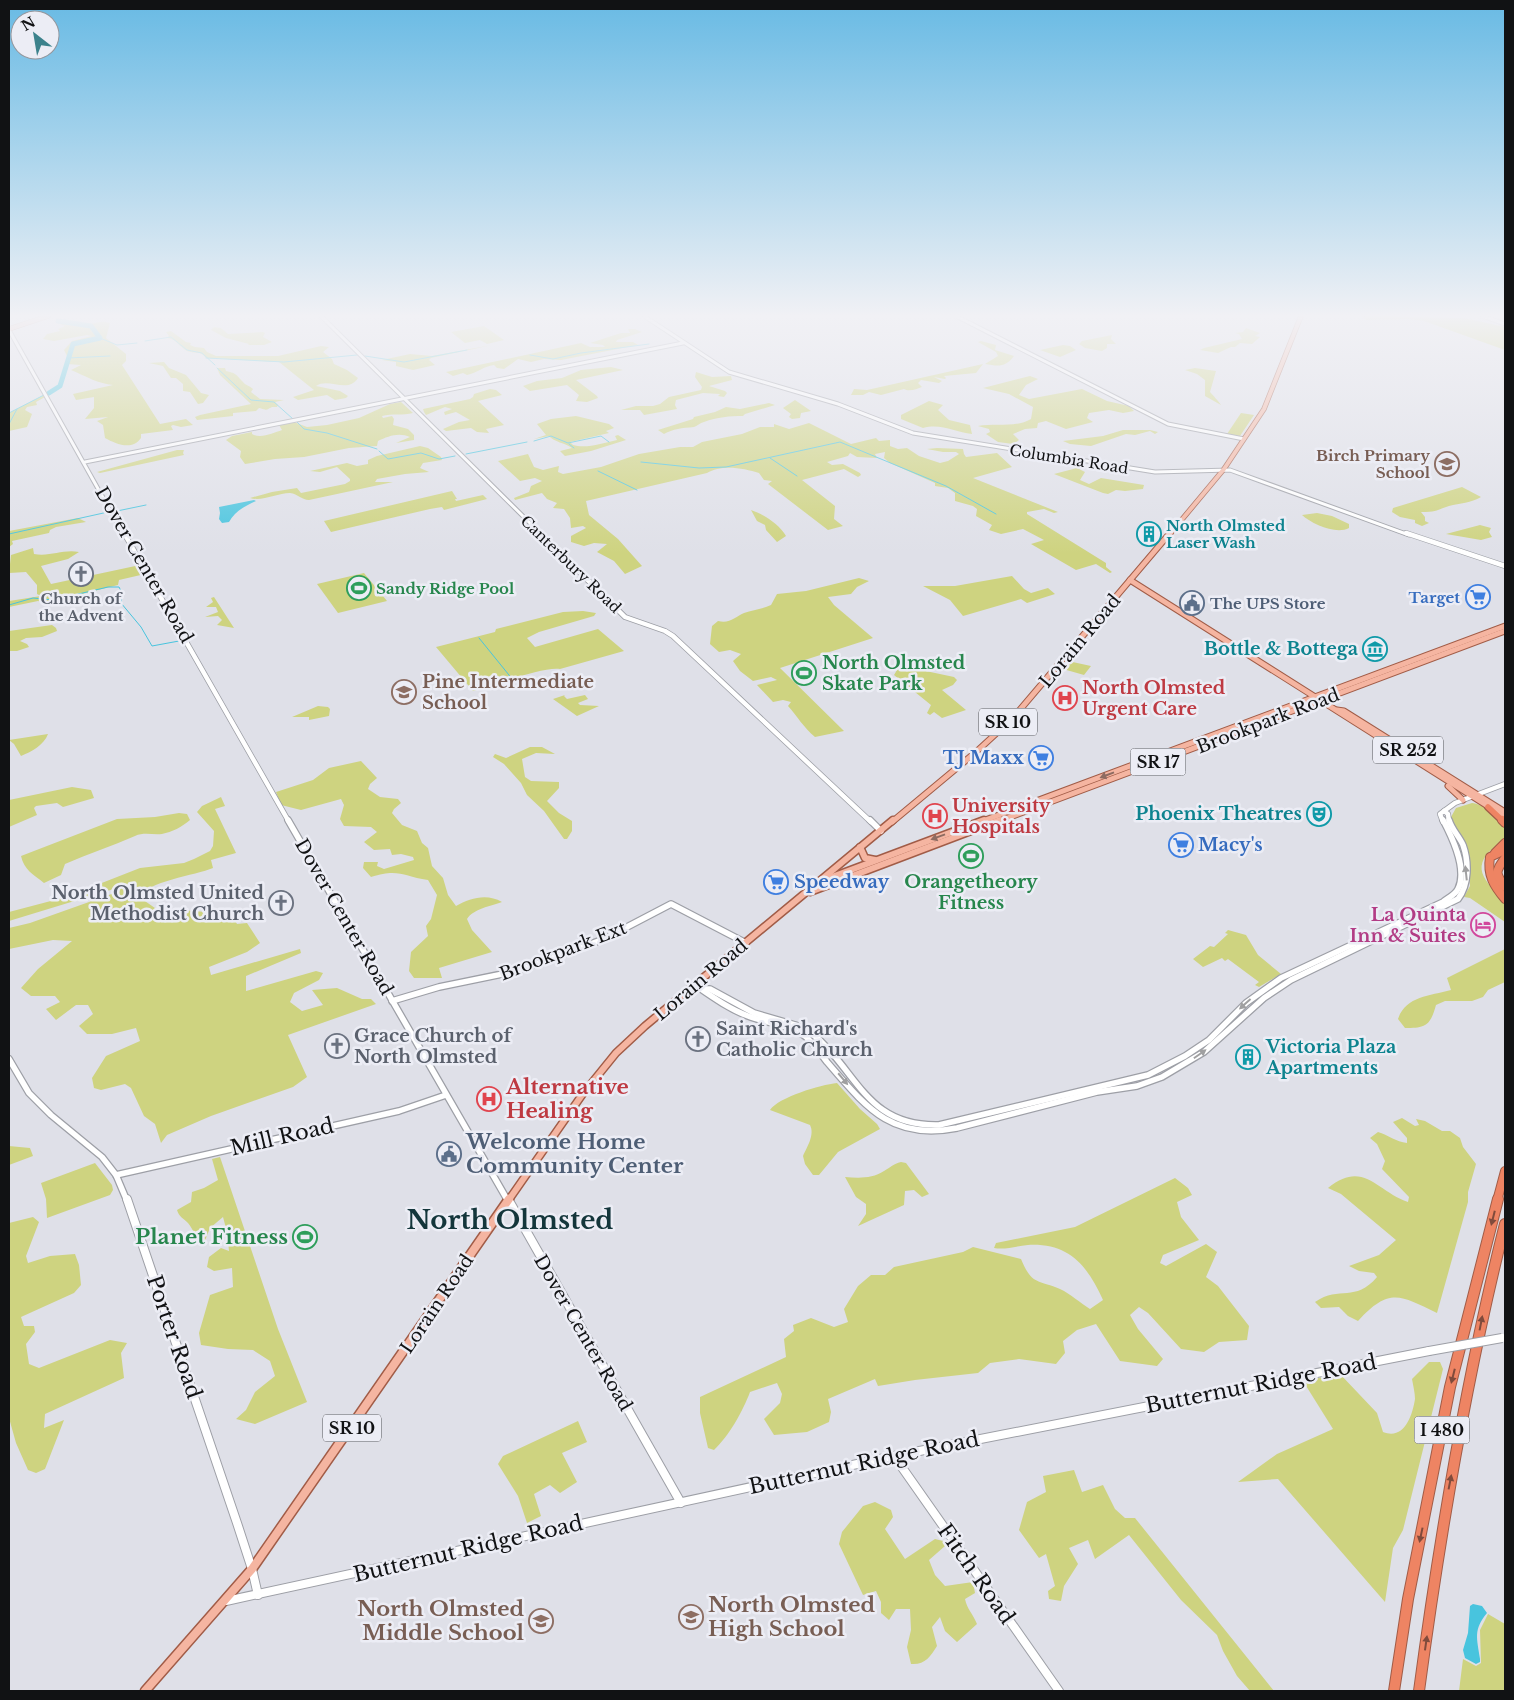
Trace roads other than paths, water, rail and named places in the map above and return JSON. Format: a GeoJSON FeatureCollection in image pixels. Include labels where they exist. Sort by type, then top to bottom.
{"type":"FeatureCollection","features":[{"type":"Feature","properties":{"kind":"highway"},"geometry":{"type":"LineString","coordinates":[[1488,807],[1505,823]]}},
{"type":"Feature","properties":{"kind":"highway"},"geometry":{"type":"LineString","coordinates":[[1505,842],[1490,857],[1488,873],[1505,899]]}},
{"type":"Feature","properties":{"kind":"highway"},"geometry":{"type":"LineString","coordinates":[[1490,857],[1505,850]]}},
{"type":"Feature","properties":{"kind":"highway"},"geometry":{"type":"LineString","coordinates":[[1505,858],[1497,869],[1498,876],[1505,887]]}},
{"type":"Feature","properties":{"kind":"highway","name":"I 480"},"geometry":{"type":"LineString","coordinates":[[1394,1691],[1408,1600],[1450,1386],[1505,1171]]}},
{"type":"Feature","properties":{"kind":"highway","name":"I 480"},"geometry":{"type":"LineString","coordinates":[[1419,1691],[1445,1506],[1488,1288],[1505,1224]]}},
{"type":"Feature","properties":{"kind":"main road","name":"Lorain Road"},"geometry":{"type":"LineString","coordinates":[[145,1691],[226,1602],[252,1570],[508,1200],[606,1064],[645,1026],[976,752],[1012,719],[1053,674],[1224,470],[1264,409],[1269,395]]}},
{"type":"Feature","properties":{"kind":"main road","name":"SR 252"},"geometry":{"type":"LineString","coordinates":[[1130,580],[1316,696],[1338,713],[1440,777],[1505,812]]}},
{"type":"Feature","properties":{"kind":"main road"},"geometry":{"type":"LineString","coordinates":[[1124,587],[1144,588]]}},
{"type":"Feature","properties":{"kind":"main road","name":"Brookpark Road"},"geometry":{"type":"LineString","coordinates":[[820,881],[1505,626]]}},
{"type":"Feature","properties":{"kind":"main road","name":"Brookpark Road"},"geometry":{"type":"LineString","coordinates":[[805,894],[1505,631]]}},
{"type":"Feature","properties":{"kind":"main road"},"geometry":{"type":"LineString","coordinates":[[1300,708],[1315,705],[1335,709],[1333,696]]}},
{"type":"Feature","properties":{"kind":"main road","name":"SR 252"},"geometry":{"type":"LineString","coordinates":[[1335,709],[1344,711],[1474,795],[1505,818]]}},
{"type":"Feature","properties":{"kind":"main road"},"geometry":{"type":"LineString","coordinates":[[1440,777],[1463,800]]}},
{"type":"Feature","properties":{"kind":"main road"},"geometry":{"type":"LineString","coordinates":[[860,847],[865,858],[877,860]]}},
{"type":"Feature","properties":{"kind":"street","name":"Dover Center Road"},"geometry":{"type":"LineString","coordinates":[[47,395],[264,779],[681,1503]]}},
{"type":"Feature","properties":{"kind":"street","name":"Canterbury Road"},"geometry":{"type":"LineString","coordinates":[[401,395],[625,616],[665,631],[673,636],[881,831]]}},
{"type":"Feature","properties":{"kind":"street"},"geometry":{"type":"LineString","coordinates":[[85,462],[417,395]]}},
{"type":"Feature","properties":{"kind":"street","name":"Columbia Road"},"geometry":{"type":"LineString","coordinates":[[809,395],[838,404],[913,433],[1154,472],[1176,473],[1224,470],[1237,472],[1427,541],[1505,566]]}},
{"type":"Feature","properties":{"kind":"street"},"geometry":{"type":"LineString","coordinates":[[1112,395],[1168,424],[1244,439]]}},
{"type":"Feature","properties":{"kind":"street"},"geometry":{"type":"LineString","coordinates":[[695,985],[703,989],[710,989],[761,1016],[786,1021],[806,1029],[815,1036],[880,1110],[900,1121],[918,1125],[939,1126],[1077,1091],[1138,1078],[1185,1056],[1209,1040],[1246,1003],[1281,978],[1443,902],[1456,894],[1460,887],[1458,853],[1451,834],[1440,814],[1463,800],[1505,784]]}},
{"type":"Feature","properties":{"kind":"street","name":"Brookpark Ext"},"geometry":{"type":"LineString","coordinates":[[392,1002],[439,987],[500,976],[522,969],[604,939],[671,904],[746,943]]}},
{"type":"Feature","properties":{"kind":"street","name":"Porter Road"},"geometry":{"type":"LineString","coordinates":[[9,1060],[29,1093],[51,1115],[102,1157],[116,1175],[127,1200],[252,1570],[258,1595]]}},
{"type":"Feature","properties":{"kind":"street","name":"Mill Road"},"geometry":{"type":"LineString","coordinates":[[116,1175],[400,1111],[446,1096]]}},
{"type":"Feature","properties":{"kind":"street","name":"Butternut Ridge Road"},"geometry":{"type":"LineString","coordinates":[[226,1602],[894,1456],[1223,1390],[1309,1376],[1503,1337]]}},
{"type":"Feature","properties":{"kind":"street","name":"Fitch Road"},"geometry":{"type":"LineString","coordinates":[[894,1456],[1059,1691]]}},
{"type":"Feature","properties":{"kind":"water"},"geometry":{"type":"Polygon","coordinates":[[[256,501],[237,512],[229,522],[222,523],[219,519],[219,507],[256,501]]]}},
{"type":"Feature","properties":{"kind":"water"},"geometry":{"type":"Polygon","coordinates":[[[1473,1604],[1482,1606],[1487,1613],[1478,1629],[1477,1640],[1480,1662],[1476,1664],[1465,1658],[1463,1650],[1468,1633],[1470,1606],[1473,1604]]]}},
{"type":"Feature","properties":{"kind":"waterway"},"geometry":{"type":"LineString","coordinates":[[9,413],[43,395]]}},
{"type":"Feature","properties":{"kind":"waterway"},"geometry":{"type":"LineString","coordinates":[[246,395],[251,400],[274,402],[293,419]]}},
{"type":"Feature","properties":{"kind":"waterway"},"geometry":{"type":"LineString","coordinates":[[9,424],[17,409]]}},
{"type":"Feature","properties":{"kind":"waterway"},"geometry":{"type":"LineString","coordinates":[[297,422],[304,429],[327,433],[377,449]]}},
{"type":"Feature","properties":{"kind":"waterway"},"geometry":{"type":"LineString","coordinates":[[534,441],[551,436],[568,443],[601,436],[609,442]]}},
{"type":"Feature","properties":{"kind":"waterway"},"geometry":{"type":"LineString","coordinates":[[466,454],[527,442]]}},
{"type":"Feature","properties":{"kind":"waterway"},"geometry":{"type":"LineString","coordinates":[[641,462],[699,468],[726,467],[840,442],[946,486],[996,514]]}},
{"type":"Feature","properties":{"kind":"waterway"},"geometry":{"type":"LineString","coordinates":[[569,444],[574,448]]}},
{"type":"Feature","properties":{"kind":"waterway"},"geometry":{"type":"LineString","coordinates":[[379,451],[388,459],[421,453],[439,459],[455,456]]}},
{"type":"Feature","properties":{"kind":"waterway"},"geometry":{"type":"LineString","coordinates":[[770,458],[797,476]]}},
{"type":"Feature","properties":{"kind":"waterway"},"geometry":{"type":"LineString","coordinates":[[598,471],[637,490]]}},
{"type":"Feature","properties":{"kind":"waterway"},"geometry":{"type":"LineString","coordinates":[[117,511],[146,505]]}},
{"type":"Feature","properties":{"kind":"waterway"},"geometry":{"type":"LineString","coordinates":[[9,534],[108,512]]}},
{"type":"Feature","properties":{"kind":"waterway"},"geometry":{"type":"LineString","coordinates":[[9,605],[33,598],[53,600],[108,587],[119,587],[121,591]]}},
{"type":"Feature","properties":{"kind":"waterway"},"geometry":{"type":"LineString","coordinates":[[121,598],[121,603],[141,627],[152,646],[179,641]]}},
{"type":"Feature","properties":{"kind":"waterway"},"geometry":{"type":"LineString","coordinates":[[479,638],[513,680]]}},
{"type":"Feature","properties":{"kind":"place","name":"Birch Primary School"},"geometry":{"type":"Point","coordinates":[1447,464]}},
{"type":"Feature","properties":{"kind":"place","name":"North Olmsted Laser Wash"},"geometry":{"type":"Point","coordinates":[1149,534]}},
{"type":"Feature","properties":{"kind":"place","name":"Church of the Advent"},"geometry":{"type":"Point","coordinates":[81,574]}},
{"type":"Feature","properties":{"kind":"place","name":"Sandy Ridge Pool"},"geometry":{"type":"Point","coordinates":[359,588]}},
{"type":"Feature","properties":{"kind":"place","name":"Target"},"geometry":{"type":"Point","coordinates":[1478,597]}},
{"type":"Feature","properties":{"kind":"place","name":"The UPS Store"},"geometry":{"type":"Point","coordinates":[1192,603]}},
{"type":"Feature","properties":{"kind":"place","name":"Bottle & Bottega"},"geometry":{"type":"Point","coordinates":[1375,649]}},
{"type":"Feature","properties":{"kind":"place","name":"North Olmsted Skate Park"},"geometry":{"type":"Point","coordinates":[804,673]}},
{"type":"Feature","properties":{"kind":"place","name":"Pine Intermediate School"},"geometry":{"type":"Point","coordinates":[404,692]}},
{"type":"Feature","properties":{"kind":"place","name":"North Olmsted Urgent Care"},"geometry":{"type":"Point","coordinates":[1065,698]}},
{"type":"Feature","properties":{"kind":"place","name":"TJ Maxx"},"geometry":{"type":"Point","coordinates":[1041,758]}},
{"type":"Feature","properties":{"kind":"place","name":"Phoenix Theatres"},"geometry":{"type":"Point","coordinates":[1319,814]}},
{"type":"Feature","properties":{"kind":"place","name":"University Hospitals"},"geometry":{"type":"Point","coordinates":[935,816]}},
{"type":"Feature","properties":{"kind":"place","name":"Macy's"},"geometry":{"type":"Point","coordinates":[1181,845]}},
{"type":"Feature","properties":{"kind":"place","name":"Orangetheory Fitness"},"geometry":{"type":"Point","coordinates":[971,856]}},
{"type":"Feature","properties":{"kind":"place","name":"Speedway"},"geometry":{"type":"Point","coordinates":[776,882]}},
{"type":"Feature","properties":{"kind":"place","name":"North Olmsted United Methodist Church"},"geometry":{"type":"Point","coordinates":[281,903]}},
{"type":"Feature","properties":{"kind":"place","name":"La Quinta Inn & Suites"},"geometry":{"type":"Point","coordinates":[1483,925]}},
{"type":"Feature","properties":{"kind":"place","name":"Saint Richard's Catholic Church"},"geometry":{"type":"Point","coordinates":[698,1039]}},
{"type":"Feature","properties":{"kind":"place","name":"Grace Church of North Olmsted"},"geometry":{"type":"Point","coordinates":[337,1046]}},
{"type":"Feature","properties":{"kind":"place","name":"Victoria Plaza Apartments"},"geometry":{"type":"Point","coordinates":[1248,1057]}},
{"type":"Feature","properties":{"kind":"place","name":"Alternative Healing"},"geometry":{"type":"Point","coordinates":[489,1099]}},
{"type":"Feature","properties":{"kind":"place","name":"Welcome Home Community Center"},"geometry":{"type":"Point","coordinates":[449,1154]}},
{"type":"Feature","properties":{"kind":"place","name":"Planet Fitness"},"geometry":{"type":"Point","coordinates":[305,1237]}},
{"type":"Feature","properties":{"kind":"place","name":"North Olmsted High School"},"geometry":{"type":"Point","coordinates":[691,1617]}},
{"type":"Feature","properties":{"kind":"place","name":"North Olmsted Middle School"},"geometry":{"type":"Point","coordinates":[541,1621]}},
{"type":"Feature","properties":{"kind":"district","name":"North Olmsted"},"geometry":{"type":"Point","coordinates":[510,1220]}}]}
